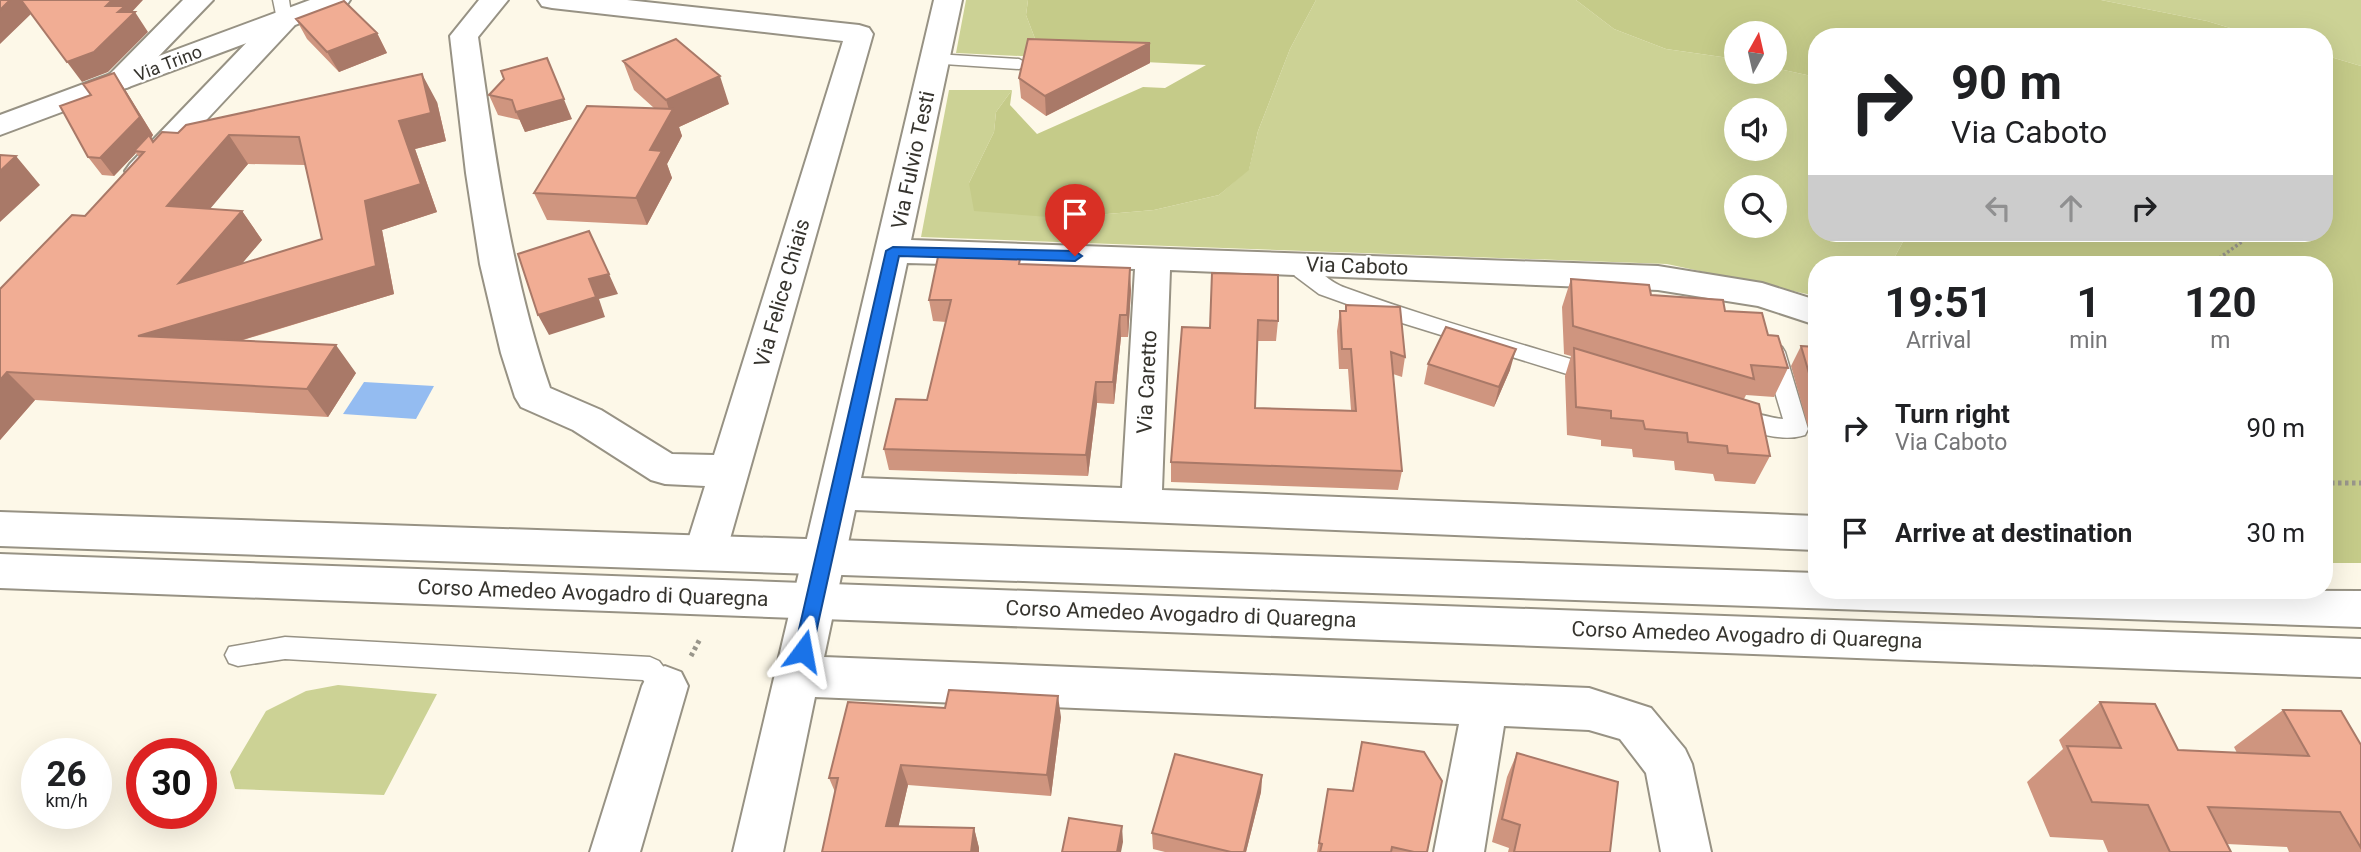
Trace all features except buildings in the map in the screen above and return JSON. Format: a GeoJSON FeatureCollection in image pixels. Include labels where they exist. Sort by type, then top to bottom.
{"type":"FeatureCollection","features":[{"type":"Feature","properties":{"kind":"street"},"geometry":{"type":"LineString","coordinates":[[199,0],[199,36],[211,47]]}},
{"type":"Feature","properties":{"kind":"street"},"geometry":{"type":"LineString","coordinates":[[119,81],[199,0]]}},
{"type":"Feature","properties":{"kind":"street","name":"Via Trino"},"geometry":{"type":"LineString","coordinates":[[1,125],[211,47],[282,10],[336,0]]}},
{"type":"Feature","properties":{"kind":"street"},"geometry":{"type":"LineString","coordinates":[[494,0],[464,36],[484,186],[517,349],[534,397],[587,420],[665,469],[729,471]]}},
{"type":"Feature","properties":{"kind":"street","name":"Via Felice Chiais"},"geometry":{"type":"LineString","coordinates":[[552,0],[859,34],[705,553]]}},
{"type":"Feature","properties":{"kind":"street","name":"Via Fulvio Testi"},"geometry":{"type":"LineString","coordinates":[[758,852],[948,0]]}},
{"type":"Feature","properties":{"kind":"street"},"geometry":{"type":"LineString","coordinates":[[124,188],[282,10]]}},
{"type":"Feature","properties":{"kind":"street","name":"Via Caboto"},"geometry":{"type":"LineString","coordinates":[[893,251],[1153,258],[1658,278],[1762,295],[1808,310]]}},
{"type":"Feature","properties":{"kind":"street","name":"Via Caretto"},"geometry":{"type":"LineString","coordinates":[[1141,506],[1153,258]]}},
{"type":"Feature","properties":{"kind":"street"},"geometry":{"type":"LineString","coordinates":[[839,493],[1808,533]]}},
{"type":"Feature","properties":{"kind":"street","name":"Corso Amedeo Avogadro di Quaregna"},"geometry":{"type":"LineString","coordinates":[[0,529],[1808,590]]}},
{"type":"Feature","properties":{"kind":"street","name":"Corso Amedeo Avogadro di Quaregna"},"geometry":{"type":"LineString","coordinates":[[0,571],[2361,658]]}},
{"type":"Feature","properties":{"kind":"street","name":"Corso Amedeo Avogadro di Quaregna"},"geometry":{"type":"LineString","coordinates":[[2071,599],[2361,609]]}},
{"type":"Feature","properties":{"kind":"street"},"geometry":{"type":"LineString","coordinates":[[797,676],[1589,709],[1635,723],[1668,764],[1686,852]]}},
{"type":"Feature","properties":{"kind":"street"},"geometry":{"type":"LineString","coordinates":[[615,852],[664,686]]}},
{"type":"Feature","properties":{"kind":"street"},"geometry":{"type":"LineString","coordinates":[[1459,852],[1485,705]]}},
{"type":"Feature","properties":{"kind":"lane"},"geometry":{"type":"LineString","coordinates":[[935,59],[1019,64]]}},
{"type":"Feature","properties":{"kind":"lane"},"geometry":{"type":"LineString","coordinates":[[1297,264],[1326,289],[1618,382]]}},
{"type":"Feature","properties":{"kind":"lane"},"geometry":{"type":"LineString","coordinates":[[1711,410],[1764,426],[1797,429],[1773,352]]}},
{"type":"Feature","properties":{"kind":"lane"},"geometry":{"type":"LineString","coordinates":[[238,655],[285,648],[650,669],[664,686]]}},
{"type":"Feature","properties":{"kind":"path"},"geometry":{"type":"LineString","coordinates":[[2222,256],[2242,242]]}},
{"type":"Feature","properties":{"kind":"path"},"geometry":{"type":"LineString","coordinates":[[2333,483],[2361,484]]}},
{"type":"Feature","properties":{"kind":"path"},"geometry":{"type":"LineString","coordinates":[[696,651],[700,639]]}},
{"type":"Feature","properties":{"kind":"green space"},"geometry":{"type":"Polygon","coordinates":[[[966,0],[1028,0],[1026,15],[1042,57],[956,53],[966,0]]]}},
{"type":"Feature","properties":{"kind":"green space"},"geometry":{"type":"Polygon","coordinates":[[[1028,0],[1316,0],[1290,49],[1258,131],[1249,170],[1219,195],[1154,210],[1061,218],[974,211],[969,183],[994,132],[996,112],[1012,90],[1010,105],[1037,134],[1143,87],[1165,88],[1206,65],[1042,57],[1026,15],[1028,0]]]}},
{"type":"Feature","properties":{"kind":"green space"},"geometry":{"type":"Polygon","coordinates":[[[1316,0],[1576,0],[1614,29],[1666,49],[1724,57],[1724,84],[1787,84],[1787,71],[1808,75],[1808,242],[1903,242],[1895,256],[1808,256],[1808,294],[1667,264],[921,237],[949,90],[1012,90],[996,112],[994,132],[969,183],[1061,218],[1154,210],[1219,195],[1249,169],[1258,131],[1290,49],[1316,0]]]}},
{"type":"Feature","properties":{"kind":"green space"},"geometry":{"type":"Polygon","coordinates":[[[1576,0],[2101,0],[2230,28],[1808,28],[1808,75],[1787,71],[1787,21],[1724,21],[1724,57],[1666,49],[1614,29],[1576,0]]]}},
{"type":"Feature","properties":{"kind":"green space"},"geometry":{"type":"Polygon","coordinates":[[[2101,0],[2361,0],[2361,66],[2333,58],[2333,28],[2230,28],[2101,0]]]}},
{"type":"Feature","properties":{"kind":"green space"},"geometry":{"type":"Polygon","coordinates":[[[2333,58],[2361,66],[2361,563],[2333,563],[2333,256],[1895,256],[1903,242],[2333,242],[2333,58]]]}},
{"type":"Feature","properties":{"kind":"green space"},"geometry":{"type":"Polygon","coordinates":[[[338,685],[437,694],[384,795],[235,789],[230,772],[266,711],[306,691],[338,685]]]}},
{"type":"Feature","properties":{"kind":"water"},"geometry":{"type":"Polygon","coordinates":[[[364,382],[434,386],[416,419],[343,414],[364,382]]]}},
{"type":"Feature","properties":{"kind":"route"},"geometry":{"type":"LineString","coordinates":[[803,651],[893,251],[1075,256]]}}]}
